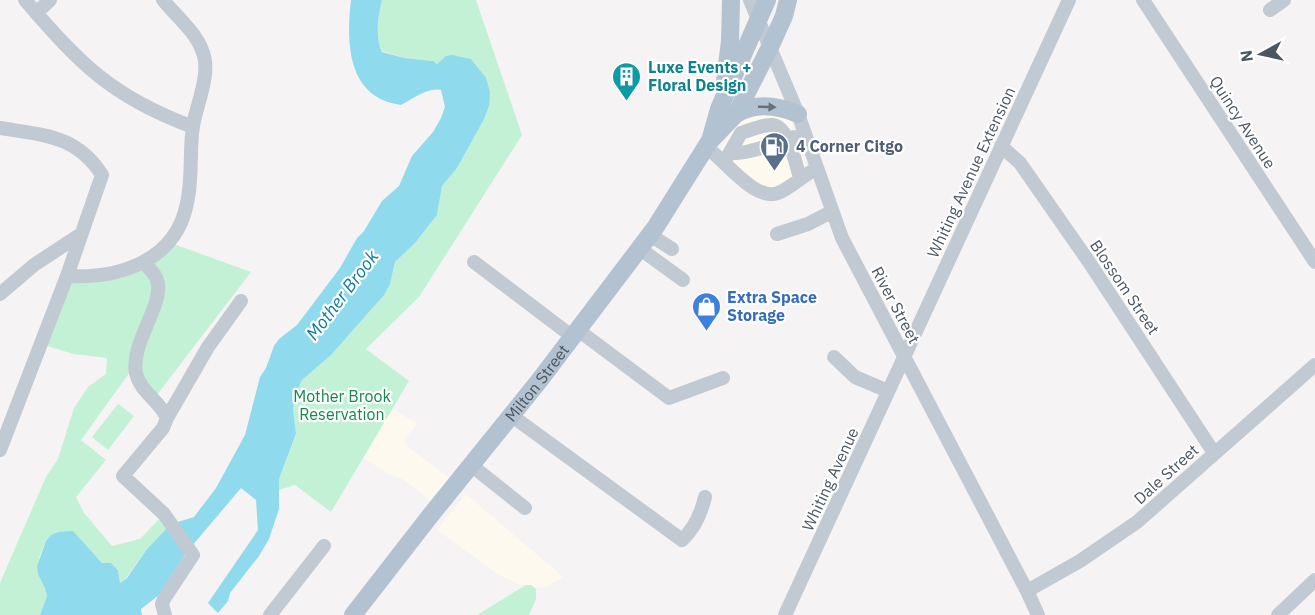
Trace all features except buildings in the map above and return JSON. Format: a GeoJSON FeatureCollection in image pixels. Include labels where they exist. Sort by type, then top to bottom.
{"type":"FeatureCollection","features":[{"type":"Feature","properties":{"kind":"main road"},"geometry":{"type":"LineString","coordinates":[[731,0],[728,111],[762,106],[781,107],[798,114]]}},
{"type":"Feature","properties":{"kind":"main road","name":"Milton Street"},"geometry":{"type":"LineString","coordinates":[[728,111],[758,20],[767,0]]}},
{"type":"Feature","properties":{"kind":"main road","name":"Milton Street"},"geometry":{"type":"LineString","coordinates":[[353,615],[512,416],[645,242],[677,196],[770,47],[784,16],[788,0]]}},
{"type":"Feature","properties":{"kind":"street"},"geometry":{"type":"LineString","coordinates":[[25,0],[64,45],[105,82],[140,104],[193,127]]}},
{"type":"Feature","properties":{"kind":"street"},"geometry":{"type":"LineString","coordinates":[[36,13],[50,0]]}},
{"type":"Feature","properties":{"kind":"street"},"geometry":{"type":"LineString","coordinates":[[67,276],[110,275],[143,262],[168,242],[183,219],[190,188],[193,127],[205,73],[203,50],[197,39],[163,0]]}},
{"type":"Feature","properties":{"kind":"street","name":"River Street"},"geometry":{"type":"LineString","coordinates":[[750,0],[798,114],[842,238],[1038,615]]}},
{"type":"Feature","properties":{"kind":"street","name":"Whiting Avenue Extension"},"geometry":{"type":"LineString","coordinates":[[904,357],[1068,0]]}},
{"type":"Feature","properties":{"kind":"street","name":"Quincy Avenue"},"geometry":{"type":"LineString","coordinates":[[1143,0],[1315,262]]}},
{"type":"Feature","properties":{"kind":"street"},"geometry":{"type":"LineString","coordinates":[[1270,10],[1284,0]]}},
{"type":"Feature","properties":{"kind":"street"},"geometry":{"type":"LineString","coordinates":[[728,156],[741,133],[771,125],[780,128],[788,139],[800,178]]}},
{"type":"Feature","properties":{"kind":"street"},"geometry":{"type":"LineString","coordinates":[[0,128],[59,138],[69,142],[90,158],[102,175],[67,276],[0,450]]}},
{"type":"Feature","properties":{"kind":"street"},"geometry":{"type":"LineString","coordinates":[[728,156],[805,133]]}},
{"type":"Feature","properties":{"kind":"street"},"geometry":{"type":"LineString","coordinates":[[708,145],[728,156],[750,187],[762,194],[778,193],[817,169]]}},
{"type":"Feature","properties":{"kind":"street","name":"Blossom Street"},"geometry":{"type":"LineString","coordinates":[[1001,146],[1020,163],[1089,262],[1214,453]]}},
{"type":"Feature","properties":{"kind":"street"},"geometry":{"type":"LineString","coordinates":[[777,234],[808,224],[831,212]]}},
{"type":"Feature","properties":{"kind":"street"},"geometry":{"type":"LineString","coordinates":[[0,294],[34,265],[81,234]]}},
{"type":"Feature","properties":{"kind":"street"},"geometry":{"type":"LineString","coordinates":[[645,242],[672,249]]}},
{"type":"Feature","properties":{"kind":"street"},"geometry":{"type":"LineString","coordinates":[[645,242],[683,280]]}},
{"type":"Feature","properties":{"kind":"street"},"geometry":{"type":"LineString","coordinates":[[143,262],[154,274],[159,288],[136,354],[136,374],[144,390],[167,418]]}},
{"type":"Feature","properties":{"kind":"street"},"geometry":{"type":"LineString","coordinates":[[474,262],[669,398],[723,378]]}},
{"type":"Feature","properties":{"kind":"street"},"geometry":{"type":"LineString","coordinates":[[165,615],[162,604],[164,599],[193,555],[171,523],[123,476],[163,428],[208,347],[241,301]]}},
{"type":"Feature","properties":{"kind":"street"},"geometry":{"type":"LineString","coordinates":[[834,357],[855,377],[888,391]]}},
{"type":"Feature","properties":{"kind":"street","name":"Whiting Avenue"},"geometry":{"type":"LineString","coordinates":[[785,615],[904,357]]}},
{"type":"Feature","properties":{"kind":"street","name":"Dale Street"},"geometry":{"type":"LineString","coordinates":[[1027,591],[1080,561],[1137,522],[1315,365]]}},
{"type":"Feature","properties":{"kind":"street"},"geometry":{"type":"LineString","coordinates":[[512,416],[682,540],[693,528],[701,514],[705,497]]}},
{"type":"Feature","properties":{"kind":"street"},"geometry":{"type":"LineString","coordinates":[[471,465],[525,508]]}},
{"type":"Feature","properties":{"kind":"street"},"geometry":{"type":"LineString","coordinates":[[270,615],[324,546]]}},
{"type":"Feature","properties":{"kind":"street"},"geometry":{"type":"LineString","coordinates":[[1278,615],[1315,580]]}},
{"type":"Feature","properties":{"kind":"shaded area"},"geometry":{"type":"Polygon","coordinates":[[[756,112],[784,117],[791,121],[810,179],[761,201],[713,162],[737,123],[756,112]]]}},
{"type":"Feature","properties":{"kind":"shaded area"},"geometry":{"type":"Polygon","coordinates":[[[385,404],[417,424],[404,440],[408,447],[450,478],[431,501],[402,479],[389,474],[356,453],[385,404]]]}},
{"type":"Feature","properties":{"kind":"shaded area"},"geometry":{"type":"Polygon","coordinates":[[[466,494],[563,577],[544,588],[518,584],[499,575],[437,530],[466,494]]]}},
{"type":"Feature","properties":{"kind":"green space","name":"Mother Brook Reservation"},"geometry":{"type":"Polygon","coordinates":[[[382,0],[476,0],[522,135],[419,297],[366,349],[409,381],[331,512],[295,485],[279,490],[279,479],[296,435],[293,409],[296,393],[302,380],[331,355],[375,305],[390,284],[395,262],[415,243],[437,215],[442,186],[457,168],[476,133],[446,56],[437,64],[433,61],[404,58],[382,51],[378,19],[382,0]]]}},
{"type":"Feature","properties":{"kind":"green space"},"geometry":{"type":"Polygon","coordinates":[[[168,242],[251,272],[153,400],[135,365],[81,440],[106,460],[76,497],[84,513],[112,546],[140,539],[164,514],[171,524],[147,549],[120,583],[118,570],[111,563],[102,563],[73,532],[51,535],[39,558],[47,596],[40,615],[0,615],[0,583],[46,477],[58,459],[74,408],[88,387],[106,374],[107,358],[73,354],[41,344],[67,276],[110,275],[168,242]]]}},
{"type":"Feature","properties":{"kind":"green space"},"geometry":{"type":"Polygon","coordinates":[[[118,404],[134,416],[108,450],[92,437],[118,404]]]}},
{"type":"Feature","properties":{"kind":"green space"},"geometry":{"type":"Polygon","coordinates":[[[526,585],[531,585],[536,589],[536,599],[529,615],[477,615],[526,585]]]}},
{"type":"Feature","properties":{"kind":"water","name":"Mother Brook"},"geometry":{"type":"Polygon","coordinates":[[[351,0],[382,0],[378,33],[382,52],[404,58],[433,61],[437,64],[446,56],[452,55],[471,59],[486,78],[490,92],[489,106],[457,168],[442,186],[437,215],[415,243],[395,262],[390,284],[384,295],[331,355],[302,380],[296,393],[293,409],[296,434],[279,479],[279,509],[269,539],[218,613],[208,603],[258,530],[256,500],[241,488],[186,553],[159,595],[141,609],[142,615],[40,615],[47,596],[37,566],[46,541],[51,535],[73,531],[102,563],[111,563],[118,570],[120,583],[127,578],[147,549],[171,524],[194,517],[216,488],[245,435],[260,377],[274,346],[297,325],[340,268],[382,201],[399,186],[412,156],[433,132],[441,118],[445,107],[441,90],[425,92],[401,105],[383,100],[370,92],[360,80],[350,50],[351,0]]]}},
{"type":"Feature","properties":{"kind":"place","name":"Luxe Events + Floral Design"},"geometry":{"type":"Point","coordinates":[627,102]}},
{"type":"Feature","properties":{"kind":"place","name":"4 Corner Citgo"},"geometry":{"type":"Point","coordinates":[775,172]}},
{"type":"Feature","properties":{"kind":"place","name":"Extra Space Storage"},"geometry":{"type":"Point","coordinates":[706,332]}}]}
